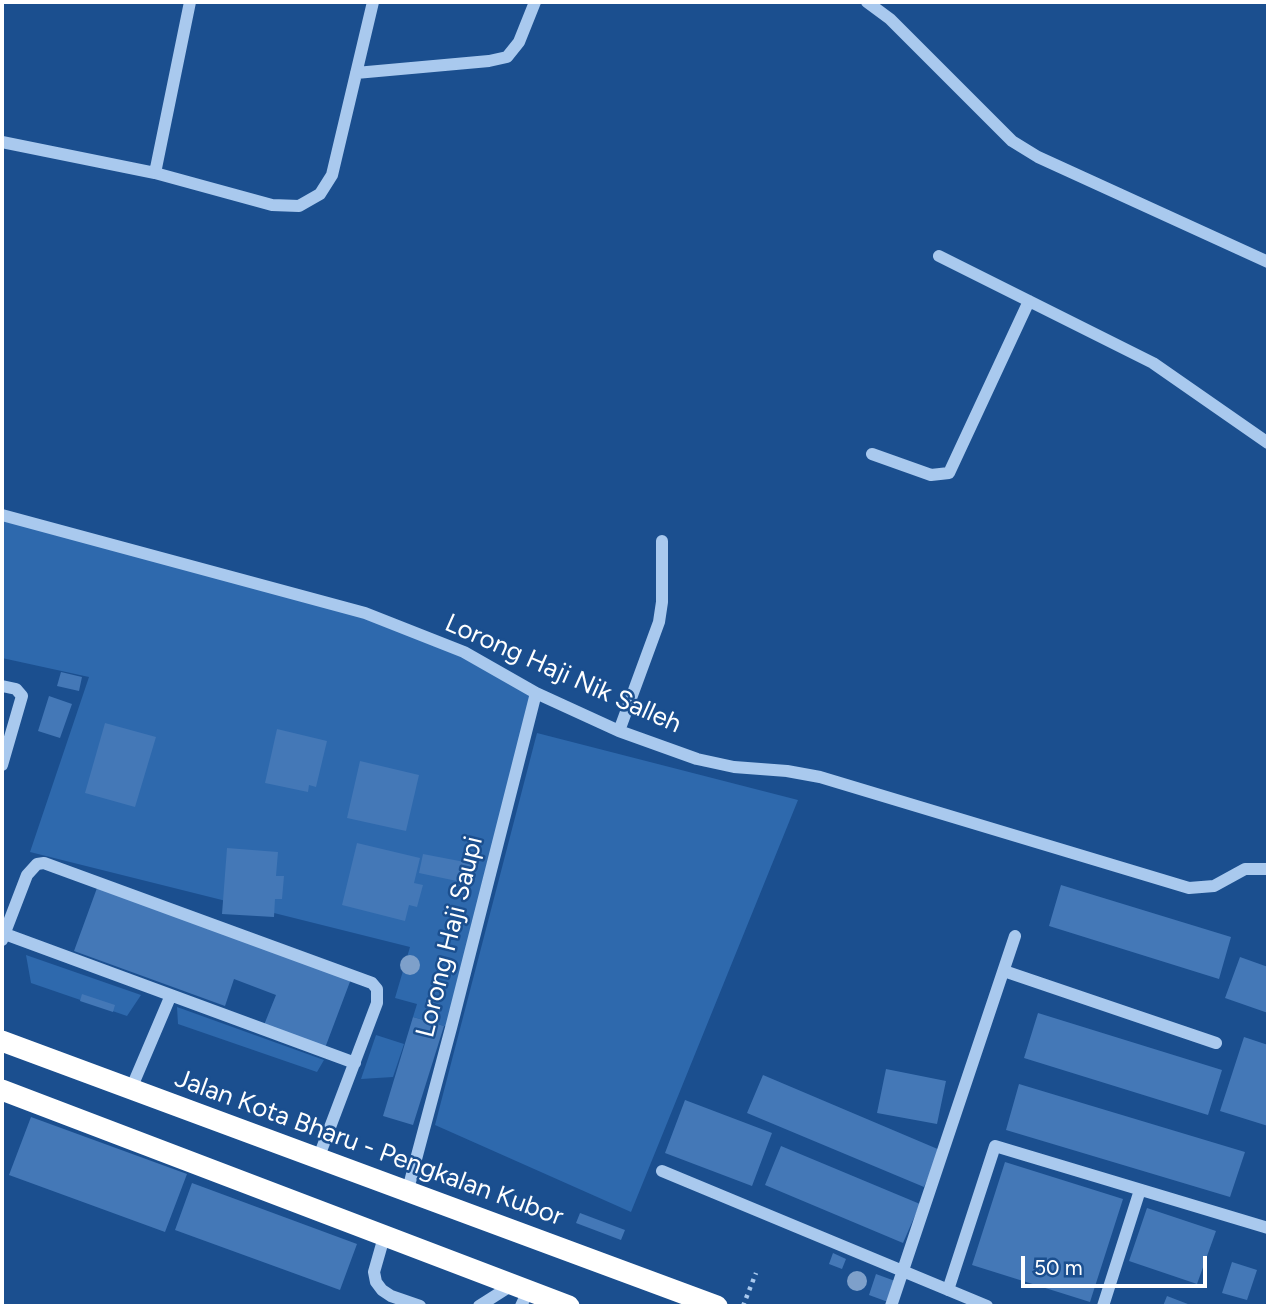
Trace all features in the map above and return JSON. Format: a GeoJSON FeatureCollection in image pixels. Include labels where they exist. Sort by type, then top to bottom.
{"type":"FeatureCollection","features":[{"type":"Feature","properties":{"kind":"highway","name":"Jalan Kota Bharu - Pengkalan Kubor"},"geometry":{"type":"LineString","coordinates":[[2,1041],[717,1306]]}},
{"type":"Feature","properties":{"kind":"highway"},"geometry":{"type":"LineString","coordinates":[[2,1090],[384,1237],[520,1294],[569,1306]]}},
{"type":"Feature","properties":{"kind":"street"},"geometry":{"type":"LineString","coordinates":[[155,173],[190,2]]}},
{"type":"Feature","properties":{"kind":"street"},"geometry":{"type":"LineString","coordinates":[[2,142],[155,173],[272,205],[299,206],[320,194],[332,175],[373,2]]}},
{"type":"Feature","properties":{"kind":"street"},"geometry":{"type":"LineString","coordinates":[[356,73],[508,57],[519,42],[535,2]]}},
{"type":"Feature","properties":{"kind":"street"},"geometry":{"type":"LineString","coordinates":[[866,2],[890,19],[1012,141],[1038,156],[1268,262]]}},
{"type":"Feature","properties":{"kind":"street"},"geometry":{"type":"LineString","coordinates":[[939,256],[1168,372],[1268,443]]}},
{"type":"Feature","properties":{"kind":"street"},"geometry":{"type":"LineString","coordinates":[[872,454],[931,475],[948,473],[1029,301]]}},
{"type":"Feature","properties":{"kind":"street","name":"Lorong Haji Nik Salleh"},"geometry":{"type":"LineString","coordinates":[[2,515],[365,613],[464,652],[536,693],[619,731],[697,759],[820,777],[1189,888],[1214,886],[1245,869],[1268,869]]}},
{"type":"Feature","properties":{"kind":"street"},"geometry":{"type":"LineString","coordinates":[[619,731],[659,622],[662,602],[662,541]]}},
{"type":"Feature","properties":{"kind":"street"},"geometry":{"type":"LineString","coordinates":[[2,686],[16,689],[22,695],[2,765]]}},
{"type":"Feature","properties":{"kind":"street","name":"Lorong Haji Saupi"},"geometry":{"type":"LineString","coordinates":[[407,1193],[536,693]]}},
{"type":"Feature","properties":{"kind":"street"},"geometry":{"type":"LineString","coordinates":[[318,1159],[355,1063],[377,1003],[378,996],[372,983],[64,869],[44,863],[31,869],[3,937],[355,1063]]}},
{"type":"Feature","properties":{"kind":"street"},"geometry":{"type":"LineString","coordinates":[[891,1306],[1015,936]]}},
{"type":"Feature","properties":{"kind":"street"},"geometry":{"type":"LineString","coordinates":[[1004,971],[1216,1043]]}},
{"type":"Feature","properties":{"kind":"street"},"geometry":{"type":"LineString","coordinates":[[131,1089],[171,995]]}},
{"type":"Feature","properties":{"kind":"street"},"geometry":{"type":"LineString","coordinates":[[948,1290],[996,1146],[1268,1228]]}},
{"type":"Feature","properties":{"kind":"street"},"geometry":{"type":"LineString","coordinates":[[662,1171],[987,1306]]}},
{"type":"Feature","properties":{"kind":"street"},"geometry":{"type":"LineString","coordinates":[[1103,1306],[1140,1190]]}},
{"type":"Feature","properties":{"kind":"street"},"geometry":{"type":"LineString","coordinates":[[384,1237],[374,1272],[376,1282],[391,1296],[419,1306]]}},
{"type":"Feature","properties":{"kind":"street"},"geometry":{"type":"LineString","coordinates":[[479,1306],[520,1294]]}},
{"type":"Feature","properties":{"kind":"path"},"geometry":{"type":"LineString","coordinates":[[743,1306],[756,1273]]}},
{"type":"Feature","properties":{"kind":"shaded area"},"geometry":{"type":"Polygon","coordinates":[[[2,515],[365,613],[464,652],[536,693],[451,1028],[413,1017],[417,1004],[395,998],[410,947],[30,852],[89,677],[2,658],[2,515]]]}},
{"type":"Feature","properties":{"kind":"shaded area"},"geometry":{"type":"Polygon","coordinates":[[[537,733],[798,800],[631,1212],[435,1125],[537,733]]]}},
{"type":"Feature","properties":{"kind":"shaded area"},"geometry":{"type":"Polygon","coordinates":[[[26,955],[141,995],[127,1016],[31,983],[26,955]]]}},
{"type":"Feature","properties":{"kind":"shaded area"},"geometry":{"type":"Polygon","coordinates":[[[177,1007],[324,1060],[317,1072],[178,1024],[177,1007]]]}},
{"type":"Feature","properties":{"kind":"shaded area"},"geometry":{"type":"Polygon","coordinates":[[[376,1035],[404,1044],[393,1077],[361,1079],[376,1035]]]}},
{"type":"Feature","properties":{"kind":"building"},"geometry":{"type":"Polygon","coordinates":[[[61,672],[82,677],[79,691],[57,686],[61,672]]]}},
{"type":"Feature","properties":{"kind":"building"},"geometry":{"type":"Polygon","coordinates":[[[49,696],[72,704],[60,738],[38,731],[49,696]]]}},
{"type":"Feature","properties":{"kind":"building"},"geometry":{"type":"Polygon","coordinates":[[[105,723],[156,737],[135,807],[85,793],[105,723]]]}},
{"type":"Feature","properties":{"kind":"building"},"geometry":{"type":"Polygon","coordinates":[[[277,729],[327,741],[316,787],[309,785],[308,792],[265,783],[277,729]]]}},
{"type":"Feature","properties":{"kind":"building"},"geometry":{"type":"Polygon","coordinates":[[[360,761],[419,775],[406,831],[347,818],[360,761]]]}},
{"type":"Feature","properties":{"kind":"building"},"geometry":{"type":"Polygon","coordinates":[[[357,843],[420,858],[414,883],[423,885],[417,907],[409,905],[405,921],[342,905],[357,843]]]}},
{"type":"Feature","properties":{"kind":"building"},"geometry":{"type":"Polygon","coordinates":[[[227,848],[278,852],[276,876],[284,876],[282,899],[275,899],[274,917],[222,914],[227,848]]]}},
{"type":"Feature","properties":{"kind":"building"},"geometry":{"type":"Polygon","coordinates":[[[423,854],[475,864],[471,884],[419,873],[423,854]]]}},
{"type":"Feature","properties":{"kind":"building"},"geometry":{"type":"Polygon","coordinates":[[[1061,885],[1231,937],[1219,979],[1049,926],[1061,885]]]}},
{"type":"Feature","properties":{"kind":"building"},"geometry":{"type":"Polygon","coordinates":[[[97,888],[351,979],[325,1048],[264,1025],[276,995],[234,979],[225,1006],[74,951],[97,888]]]}},
{"type":"Feature","properties":{"kind":"building"},"geometry":{"type":"Polygon","coordinates":[[[1240,957],[1268,967],[1268,1013],[1225,998],[1240,957]]]}},
{"type":"Feature","properties":{"kind":"building"},"geometry":{"type":"Polygon","coordinates":[[[82,994],[115,1005],[113,1012],[80,1001],[82,994]]]}},
{"type":"Feature","properties":{"kind":"building"},"geometry":{"type":"Polygon","coordinates":[[[1038,1013],[1222,1070],[1208,1115],[1024,1058],[1038,1013]]]}},
{"type":"Feature","properties":{"kind":"building"},"geometry":{"type":"Polygon","coordinates":[[[413,1017],[444,1026],[413,1125],[383,1116],[413,1017]]]}},
{"type":"Feature","properties":{"kind":"building"},"geometry":{"type":"Polygon","coordinates":[[[1244,1037],[1268,1045],[1268,1126],[1220,1111],[1244,1037]]]}},
{"type":"Feature","properties":{"kind":"building"},"geometry":{"type":"Polygon","coordinates":[[[886,1069],[946,1081],[937,1124],[877,1113],[886,1069]]]}},
{"type":"Feature","properties":{"kind":"building"},"geometry":{"type":"Polygon","coordinates":[[[763,1075],[940,1150],[924,1187],[747,1113],[763,1075]]]}},
{"type":"Feature","properties":{"kind":"building"},"geometry":{"type":"Polygon","coordinates":[[[1019,1084],[1245,1152],[1230,1197],[1006,1130],[1019,1084]]]}},
{"type":"Feature","properties":{"kind":"building"},"geometry":{"type":"Polygon","coordinates":[[[685,1100],[772,1133],[752,1186],[665,1153],[685,1100]]]}},
{"type":"Feature","properties":{"kind":"building"},"geometry":{"type":"Polygon","coordinates":[[[31,1117],[187,1174],[165,1232],[9,1175],[31,1117]]]}},
{"type":"Feature","properties":{"kind":"building"},"geometry":{"type":"Polygon","coordinates":[[[781,1146],[920,1204],[903,1243],[765,1185],[781,1146]]]}},
{"type":"Feature","properties":{"kind":"building"},"geometry":{"type":"Polygon","coordinates":[[[1005,1162],[1123,1199],[1090,1302],[972,1265],[1005,1162]]]}},
{"type":"Feature","properties":{"kind":"building"},"geometry":{"type":"Polygon","coordinates":[[[192,1183],[357,1244],[340,1290],[175,1230],[192,1183]]]}},
{"type":"Feature","properties":{"kind":"building"},"geometry":{"type":"Polygon","coordinates":[[[1147,1208],[1216,1231],[1197,1284],[1129,1261],[1147,1208]]]}},
{"type":"Feature","properties":{"kind":"building"},"geometry":{"type":"Polygon","coordinates":[[[580,1213],[625,1230],[621,1240],[576,1223],[580,1213]]]}},
{"type":"Feature","properties":{"kind":"building"},"geometry":{"type":"Polygon","coordinates":[[[833,1253],[846,1259],[842,1269],[829,1264],[833,1253]]]}},
{"type":"Feature","properties":{"kind":"building"},"geometry":{"type":"Polygon","coordinates":[[[1232,1262],[1257,1270],[1247,1300],[1222,1293],[1232,1262]]]}},
{"type":"Feature","properties":{"kind":"building"},"geometry":{"type":"Polygon","coordinates":[[[876,1274],[895,1281],[888,1302],[869,1295],[876,1274]]]}},
{"type":"Feature","properties":{"kind":"building"},"geometry":{"type":"Polygon","coordinates":[[[1167,1296],[1193,1306],[1163,1306],[1167,1296]]]}}]}
